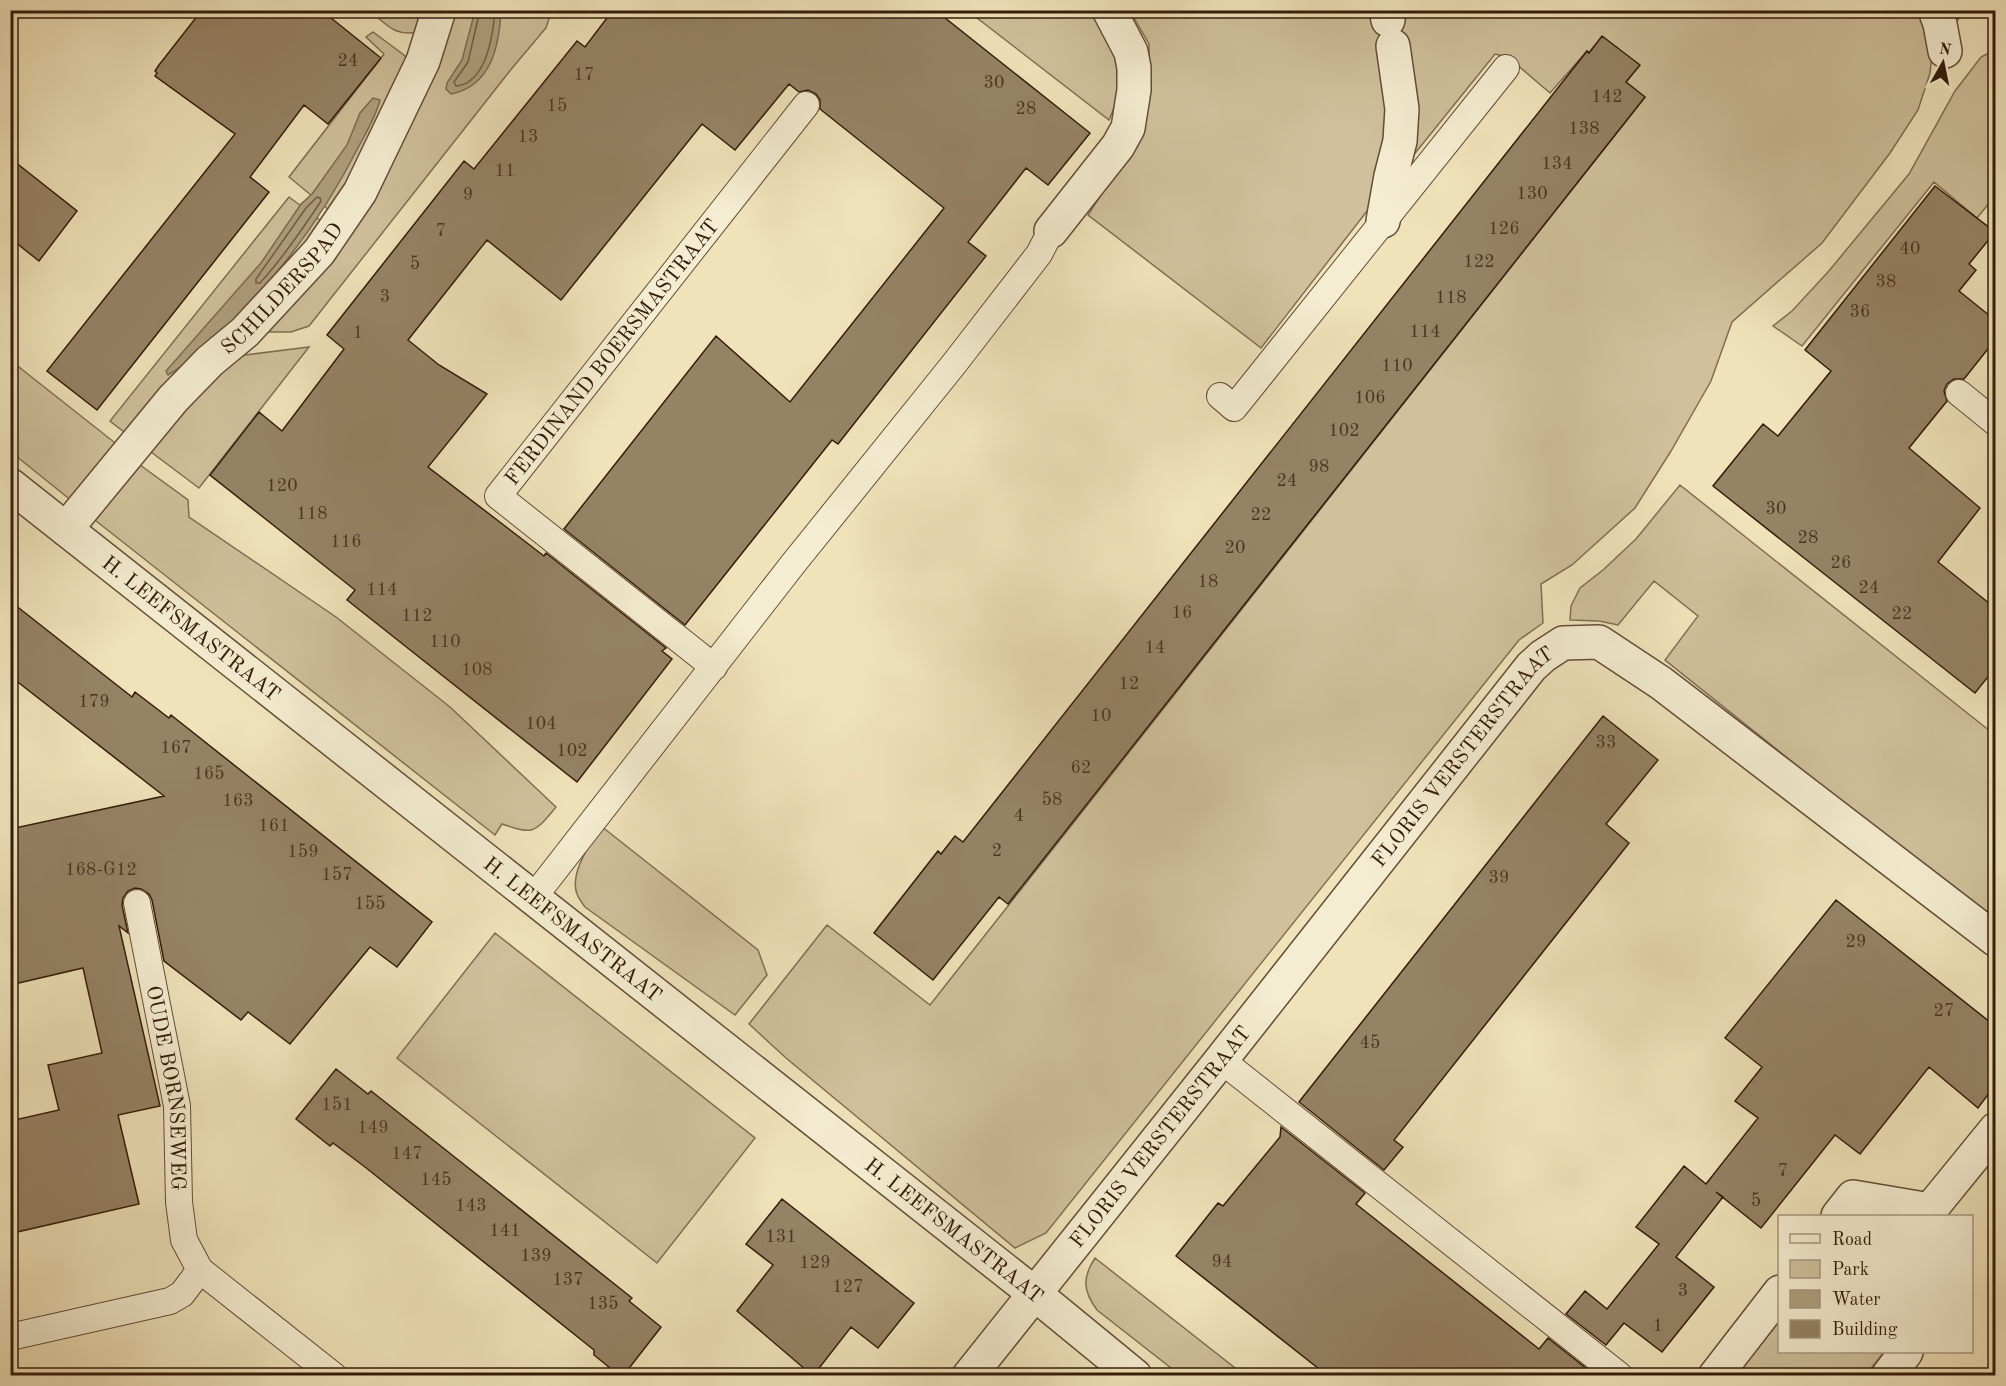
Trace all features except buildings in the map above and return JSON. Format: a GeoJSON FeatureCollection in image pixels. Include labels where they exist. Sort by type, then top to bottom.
{"type":"FeatureCollection","features":[{"type":"Feature","properties":{"kind":"street","name":"SCHILDERSPAD"},"geometry":{"type":"LineString","coordinates":[[66,529],[173,399],[210,361],[245,332],[319,252],[360,192],[423,61],[439,10]]}},
{"type":"Feature","properties":{"kind":"street"},"geometry":{"type":"LineString","coordinates":[[1051,231],[1118,146],[1130,122],[1134,90],[1131,51],[1110,10]]}},
{"type":"Feature","properties":{"kind":"street"},"geometry":{"type":"LineString","coordinates":[[1935,10],[1945,51]]}},
{"type":"Feature","properties":{"kind":"street"},"geometry":{"type":"LineString","coordinates":[[1383,221],[1400,141],[1402,109],[1389,25]]}},
{"type":"Feature","properties":{"kind":"street","name":"H. LEEFSMASTRAAT"},"geometry":{"type":"LineString","coordinates":[[10,484],[1136,1376]]}},
{"type":"Feature","properties":{"kind":"street","name":"FLORIS VERSTERSTRAAT"},"geometry":{"type":"LineString","coordinates":[[969,1376],[1531,667],[1563,643],[1599,642],[1661,683],[1995,940]]}},
{"type":"Feature","properties":{"kind":"street"},"geometry":{"type":"LineString","coordinates":[[1839,1215],[1853,1197],[1931,1213],[1995,1129]]}},
{"type":"Feature","properties":{"kind":"street"},"geometry":{"type":"LineString","coordinates":[[1715,1376],[1778,1293]]}},
{"type":"Feature","properties":{"kind":"street"},"geometry":{"type":"LineString","coordinates":[[1888,1376],[1905,1353]]}},
{"type":"Feature","properties":{"kind":"lane"},"geometry":{"type":"LineString","coordinates":[[1220,396],[1234,408],[1506,68]]}},
{"type":"Feature","properties":{"kind":"lane","name":"FERDINAND BOERSMASTRAAT"},"geometry":{"type":"LineString","coordinates":[[714,667],[498,496],[806,105]]}},
{"type":"Feature","properties":{"kind":"lane"},"geometry":{"type":"LineString","coordinates":[[533,898],[793,564],[954,364],[1039,254],[1051,231]]}},
{"type":"Feature","properties":{"kind":"lane"},"geometry":{"type":"LineString","coordinates":[[1959,393],[1995,423]]}},
{"type":"Feature","properties":{"kind":"lane","name":"OUDE BORNSEWEG"},"geometry":{"type":"LineString","coordinates":[[137,903],[177,1106],[179,1202],[184,1240],[201,1270],[334,1376]]}},
{"type":"Feature","properties":{"kind":"lane"},"geometry":{"type":"LineString","coordinates":[[1221,1060],[1620,1376]]}},
{"type":"Feature","properties":{"kind":"lane"},"geometry":{"type":"LineString","coordinates":[[10,1337],[170,1301],[182,1293],[201,1270]]}},
{"type":"Feature","properties":{"kind":"green space"},"geometry":{"type":"Polygon","coordinates":[[[370,11],[426,11],[418,32],[403,33],[386,25],[370,11]]]}},
{"type":"Feature","properties":{"kind":"green space"},"geometry":{"type":"Polygon","coordinates":[[[453,11],[543,11],[549,19],[546,28],[309,326],[291,332],[269,332],[266,327],[453,11]]]}},
{"type":"Feature","properties":{"kind":"green space"},"geometry":{"type":"Polygon","coordinates":[[[968,11],[1099,11],[1125,70],[1118,98],[1109,120],[968,11]]]}},
{"type":"Feature","properties":{"kind":"green space"},"geometry":{"type":"Polygon","coordinates":[[[1130,11],[1373,11],[1378,21],[1387,64],[1392,105],[1381,193],[1261,348],[1088,215],[1119,167],[1137,147],[1145,119],[1150,89],[1149,44],[1130,11]]]}},
{"type":"Feature","properties":{"kind":"green space"},"geometry":{"type":"Polygon","coordinates":[[[1400,11],[1995,11],[1995,17],[1962,14],[1932,54],[1930,73],[1918,110],[1890,153],[1822,243],[1732,322],[1711,381],[1635,508],[1572,565],[1541,584],[1543,623],[1519,640],[1046,1233],[1015,1248],[786,1058],[749,1024],[827,925],[930,1005],[1645,97],[1626,82],[1639,65],[1602,37],[1550,93],[1508,57],[1495,54],[1412,157],[1400,11]]]}},
{"type":"Feature","properties":{"kind":"green space"},"geometry":{"type":"Polygon","coordinates":[[[373,32],[408,60],[383,127],[329,210],[289,177],[384,54],[366,37],[373,32]]]}},
{"type":"Feature","properties":{"kind":"green space"},"geometry":{"type":"Polygon","coordinates":[[[1995,50],[1995,196],[1977,218],[1934,182],[1802,346],[1773,326],[1792,311],[1828,272],[1909,174],[1955,91],[1981,57],[1995,50]]]}},
{"type":"Feature","properties":{"kind":"green space"},"geometry":{"type":"Polygon","coordinates":[[[289,197],[324,223],[128,435],[110,421],[289,197]]]}},
{"type":"Feature","properties":{"kind":"green space"},"geometry":{"type":"Polygon","coordinates":[[[309,347],[199,488],[147,449],[222,365],[245,355],[309,347]]]}},
{"type":"Feature","properties":{"kind":"green space"},"geometry":{"type":"Polygon","coordinates":[[[10,360],[119,446],[72,501],[11,452],[10,360]]]}},
{"type":"Feature","properties":{"kind":"green space"},"geometry":{"type":"Polygon","coordinates":[[[136,462],[188,500],[189,517],[336,617],[450,707],[556,807],[538,827],[521,830],[502,824],[495,835],[91,517],[136,462]]]}},
{"type":"Feature","properties":{"kind":"green space"},"geometry":{"type":"Polygon","coordinates":[[[1680,485],[1995,735],[1995,924],[1665,660],[1698,616],[1654,581],[1618,625],[1599,621],[1570,620],[1571,606],[1580,588],[1636,539],[1680,485]]]}},
{"type":"Feature","properties":{"kind":"green space"},"geometry":{"type":"Polygon","coordinates":[[[601,826],[758,950],[767,975],[735,1015],[585,907],[577,894],[576,877],[582,858],[601,826]]]}},
{"type":"Feature","properties":{"kind":"green space"},"geometry":{"type":"Polygon","coordinates":[[[495,933],[755,1138],[657,1263],[397,1058],[495,933]]]}},
{"type":"Feature","properties":{"kind":"green space"},"geometry":{"type":"Polygon","coordinates":[[[1095,1258],[1244,1375],[1180,1375],[1097,1310],[1089,1297],[1086,1284],[1088,1272],[1095,1258]]]}},
{"type":"Feature","properties":{"kind":"green space"},"geometry":{"type":"Polygon","coordinates":[[[1778,1318],[1778,1353],[1883,1353],[1866,1375],[1735,1376],[1778,1318]]]}},
{"type":"Feature","properties":{"kind":"water"},"geometry":{"type":"Polygon","coordinates":[[[475,11],[501,11],[495,51],[484,74],[475,83],[465,90],[451,94],[446,89],[447,83],[462,60],[475,11]]]}},
{"type":"Feature","properties":{"kind":"water"},"geometry":{"type":"Polygon","coordinates":[[[373,98],[380,100],[371,123],[332,195],[301,241],[248,305],[192,358],[168,375],[166,371],[261,263],[301,204],[312,194],[347,145],[360,113],[373,98]]]}}]}
